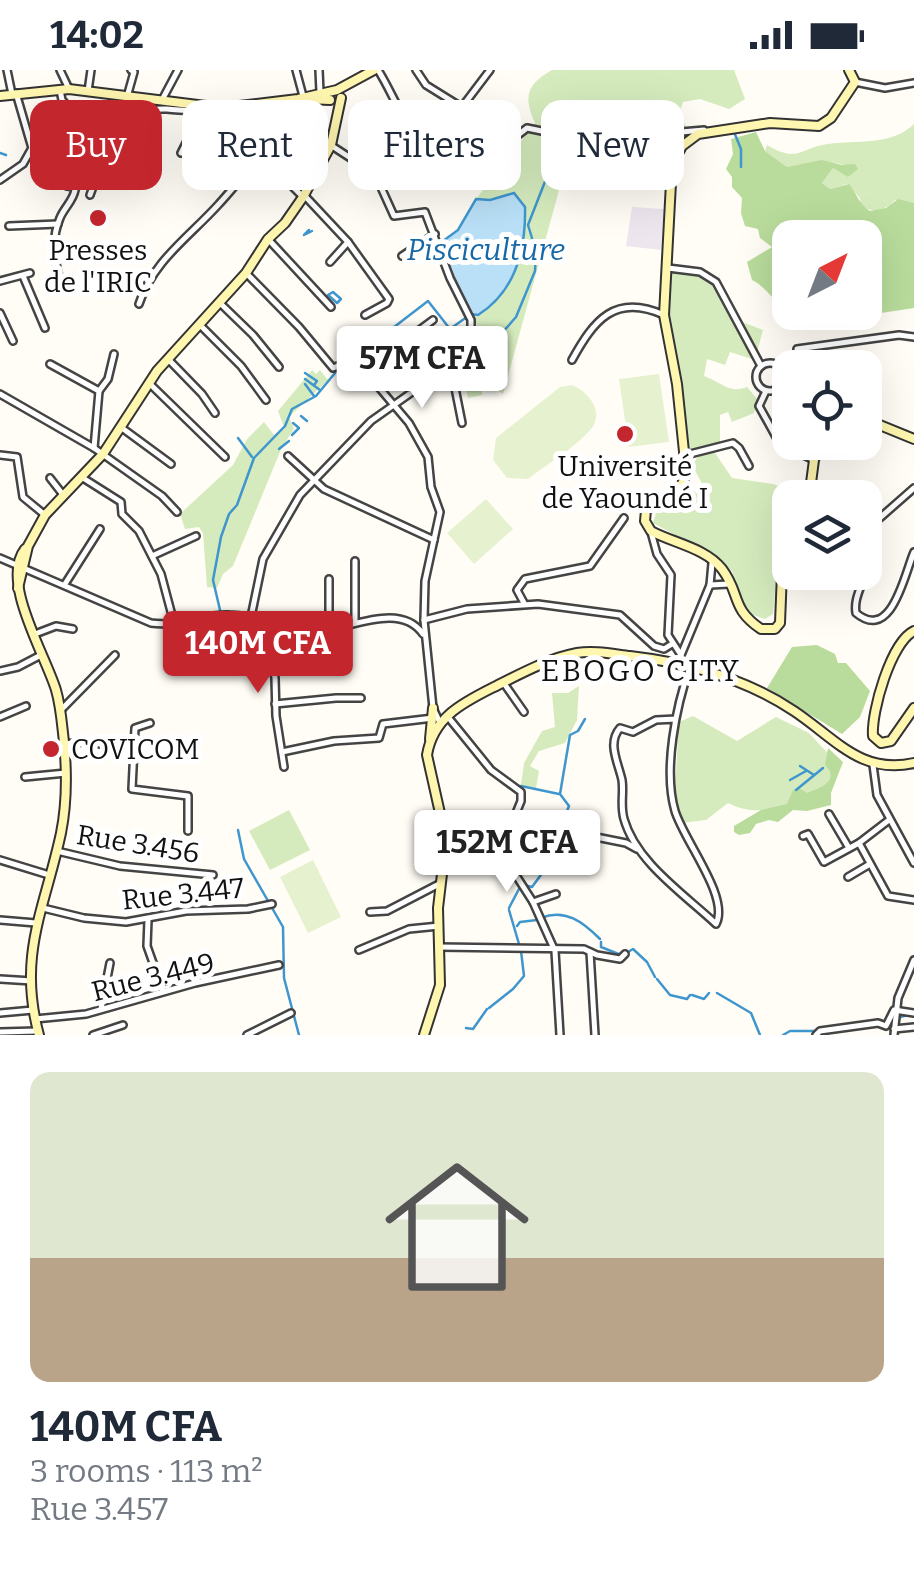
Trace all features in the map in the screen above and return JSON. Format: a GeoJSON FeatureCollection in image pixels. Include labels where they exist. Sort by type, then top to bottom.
{"type":"FeatureCollection","features":[{"type":"Feature","properties":{"kind":"main road"},"geometry":{"type":"LineString","coordinates":[[782,590],[782,617],[775,629],[761,629],[738,608],[723,571],[712,560],[646,526],[645,512],[685,482],[685,456],[664,315],[672,164],[690,139],[712,130],[770,123],[819,126],[832,118],[856,82],[849,70]]}},
{"type":"Feature","properties":{"kind":"main road"},"geometry":{"type":"LineString","coordinates":[[284,100],[333,95],[373,71]]}},
{"type":"Feature","properties":{"kind":"main road"},"geometry":{"type":"LineString","coordinates":[[0,96],[64,90],[182,103]]}},
{"type":"Feature","properties":{"kind":"main road"},"geometry":{"type":"LineString","coordinates":[[38,1033],[32,981],[36,923],[64,818],[66,772],[56,687],[21,608],[19,565],[45,515],[103,454],[149,383],[285,223],[331,145],[337,122],[333,95]]}},
{"type":"Feature","properties":{"kind":"main road"},"geometry":{"type":"LineString","coordinates":[[882,426],[914,439]]}},
{"type":"Feature","properties":{"kind":"main road"},"geometry":{"type":"LineString","coordinates":[[811,480],[814,460]]}},
{"type":"Feature","properties":{"kind":"main road"},"geometry":{"type":"LineString","coordinates":[[914,631],[907,634],[888,670],[873,736],[881,743],[891,741],[914,708]]}},
{"type":"Feature","properties":{"kind":"main road"},"geometry":{"type":"LineString","coordinates":[[424,1035],[440,985],[438,926],[446,840],[431,786],[428,745],[440,713],[503,682],[584,652],[680,660],[760,691],[873,766],[914,763]]}},
{"type":"Feature","properties":{"kind":"street"},"geometry":{"type":"LineString","coordinates":[[0,180],[23,164],[32,148],[7,70]]}},
{"type":"Feature","properties":{"kind":"street"},"geometry":{"type":"LineString","coordinates":[[60,70],[64,100]]}},
{"type":"Feature","properties":{"kind":"street"},"geometry":{"type":"LineString","coordinates":[[88,91],[91,70]]}},
{"type":"Feature","properties":{"kind":"street"},"geometry":{"type":"LineString","coordinates":[[162,100],[178,70]]}},
{"type":"Feature","properties":{"kind":"street"},"geometry":{"type":"LineString","coordinates":[[296,70],[300,98]]}},
{"type":"Feature","properties":{"kind":"street"},"geometry":{"type":"LineString","coordinates":[[319,70],[333,95]]}},
{"type":"Feature","properties":{"kind":"street"},"geometry":{"type":"LineString","coordinates":[[416,70],[426,85],[451,100]]}},
{"type":"Feature","properties":{"kind":"street"},"geometry":{"type":"LineString","coordinates":[[467,100],[490,70]]}},
{"type":"Feature","properties":{"kind":"street"},"geometry":{"type":"LineString","coordinates":[[127,97],[133,71]]}},
{"type":"Feature","properties":{"kind":"street"},"geometry":{"type":"LineString","coordinates":[[373,71],[393,100]]}},
{"type":"Feature","properties":{"kind":"street"},"geometry":{"type":"LineString","coordinates":[[856,82],[885,88],[914,83]]}},
{"type":"Feature","properties":{"kind":"street"},"geometry":{"type":"LineString","coordinates":[[90,196],[112,136],[122,122],[151,110],[182,111]]}},
{"type":"Feature","properties":{"kind":"street"},"geometry":{"type":"LineString","coordinates":[[521,133],[528,128],[571,137],[609,129],[670,133],[712,130]]}},
{"type":"Feature","properties":{"kind":"street"},"geometry":{"type":"LineString","coordinates":[[251,616],[263,558],[288,511],[371,421],[415,390],[464,344],[472,329],[423,210],[400,217],[390,213],[375,174],[331,145]]}},
{"type":"Feature","properties":{"kind":"street"},"geometry":{"type":"LineString","coordinates":[[60,280],[54,256],[58,224],[75,190]]}},
{"type":"Feature","properties":{"kind":"street"},"geometry":{"type":"LineString","coordinates":[[139,304],[144,287],[159,264],[231,190]]}},
{"type":"Feature","properties":{"kind":"street"},"geometry":{"type":"LineString","coordinates":[[296,190],[348,242],[390,298],[388,303],[365,315]]}},
{"type":"Feature","properties":{"kind":"street"},"geometry":{"type":"LineString","coordinates":[[9,226],[58,224]]}},
{"type":"Feature","properties":{"kind":"street"},"geometry":{"type":"LineString","coordinates":[[402,256],[435,234]]}},
{"type":"Feature","properties":{"kind":"street"},"geometry":{"type":"LineString","coordinates":[[268,239],[331,306]]}},
{"type":"Feature","properties":{"kind":"street"},"geometry":{"type":"LineString","coordinates":[[330,262],[348,242]]}},
{"type":"Feature","properties":{"kind":"street"},"geometry":{"type":"LineString","coordinates":[[664,268],[708,276],[716,282],[761,366],[756,380],[766,391]]}},
{"type":"Feature","properties":{"kind":"street"},"geometry":{"type":"LineString","coordinates":[[246,273],[333,368],[355,358],[409,423],[428,457],[430,481],[440,512],[425,581],[424,620],[440,713],[491,770],[520,792],[521,801],[512,823],[514,830],[536,843],[561,847],[586,835],[626,843],[716,924],[720,912],[714,889],[674,808],[676,719],[690,667]]}},
{"type":"Feature","properties":{"kind":"street"},"geometry":{"type":"LineString","coordinates":[[0,281],[26,275],[46,328]]}},
{"type":"Feature","properties":{"kind":"street"},"geometry":{"type":"LineString","coordinates":[[220,304],[254,335],[279,367]]}},
{"type":"Feature","properties":{"kind":"street"},"geometry":{"type":"LineString","coordinates":[[572,360],[592,325],[617,310],[638,306],[664,315]]}},
{"type":"Feature","properties":{"kind":"street"},"geometry":{"type":"LineString","coordinates":[[0,312],[13,341]]}},
{"type":"Feature","properties":{"kind":"street"},"geometry":{"type":"LineString","coordinates":[[390,352],[433,320]]}},
{"type":"Feature","properties":{"kind":"street"},"geometry":{"type":"LineString","coordinates":[[200,325],[241,366],[266,400]]}},
{"type":"Feature","properties":{"kind":"street"},"geometry":{"type":"LineString","coordinates":[[796,349],[899,335],[914,338]]}},
{"type":"Feature","properties":{"kind":"street"},"geometry":{"type":"LineString","coordinates":[[384,342],[415,390]]}},
{"type":"Feature","properties":{"kind":"street"},"geometry":{"type":"LineString","coordinates":[[94,448],[99,391],[108,379],[114,354]]}},
{"type":"Feature","properties":{"kind":"street"},"geometry":{"type":"LineString","coordinates":[[168,359],[202,394],[214,414]]}},
{"type":"Feature","properties":{"kind":"street"},"geometry":{"type":"LineString","coordinates":[[444,361],[462,422]]}},
{"type":"Feature","properties":{"kind":"street"},"geometry":{"type":"LineString","coordinates":[[50,364],[99,391]]}},
{"type":"Feature","properties":{"kind":"street"},"geometry":{"type":"LineString","coordinates":[[761,366],[777,365],[784,375],[778,390],[766,391]]}},
{"type":"Feature","properties":{"kind":"street"},"geometry":{"type":"LineString","coordinates":[[149,383],[225,456]]}},
{"type":"Feature","properties":{"kind":"street"},"geometry":{"type":"LineString","coordinates":[[766,391],[759,406],[772,430]]}},
{"type":"Feature","properties":{"kind":"street"},"geometry":{"type":"LineString","coordinates":[[0,394],[94,448],[162,496],[178,512]]}},
{"type":"Feature","properties":{"kind":"street"},"geometry":{"type":"LineString","coordinates":[[122,428],[171,464]]}},
{"type":"Feature","properties":{"kind":"street"},"geometry":{"type":"LineString","coordinates":[[685,456],[733,443],[749,466]]}},
{"type":"Feature","properties":{"kind":"street"},"geometry":{"type":"LineString","coordinates":[[0,455],[16,457],[23,497],[45,515]]}},
{"type":"Feature","properties":{"kind":"street"},"geometry":{"type":"LineString","coordinates":[[288,456],[315,482],[369,512],[434,540]]}},
{"type":"Feature","properties":{"kind":"street"},"geometry":{"type":"LineString","coordinates":[[50,478],[64,496]]}},
{"type":"Feature","properties":{"kind":"street"},"geometry":{"type":"LineString","coordinates":[[83,478],[121,502],[122,514],[139,531],[162,577],[174,623]]}},
{"type":"Feature","properties":{"kind":"street"},"geometry":{"type":"LineString","coordinates":[[882,515],[914,488]]}},
{"type":"Feature","properties":{"kind":"street"},"geometry":{"type":"LineString","coordinates":[[524,602],[517,590],[525,579],[590,566],[624,518]]}},
{"type":"Feature","properties":{"kind":"street"},"geometry":{"type":"LineString","coordinates":[[64,584],[100,528]]}},
{"type":"Feature","properties":{"kind":"street"},"geometry":{"type":"LineString","coordinates":[[651,531],[657,554],[672,579],[668,631],[680,660]]}},
{"type":"Feature","properties":{"kind":"street"},"geometry":{"type":"LineString","coordinates":[[152,556],[196,536]]}},
{"type":"Feature","properties":{"kind":"street"},"geometry":{"type":"LineString","coordinates":[[860,590],[854,605],[863,619],[875,620],[892,610],[914,552]]}},
{"type":"Feature","properties":{"kind":"street"},"geometry":{"type":"LineString","coordinates":[[0,558],[138,620],[160,624],[223,615],[251,616],[293,631],[329,630],[400,618],[416,623],[425,636]]}},
{"type":"Feature","properties":{"kind":"street"},"geometry":{"type":"LineString","coordinates":[[680,660],[710,585],[712,560]]}},
{"type":"Feature","properties":{"kind":"street"},"geometry":{"type":"LineString","coordinates":[[355,561],[355,624]]}},
{"type":"Feature","properties":{"kind":"street"},"geometry":{"type":"LineString","coordinates":[[329,579],[329,630]]}},
{"type":"Feature","properties":{"kind":"street"},"geometry":{"type":"LineString","coordinates":[[710,585],[729,584]]}},
{"type":"Feature","properties":{"kind":"street"},"geometry":{"type":"LineString","coordinates":[[424,620],[467,609],[524,602],[620,615],[654,646],[664,649],[672,644]]}},
{"type":"Feature","properties":{"kind":"street"},"geometry":{"type":"LineString","coordinates":[[186,621],[191,658]]}},
{"type":"Feature","properties":{"kind":"street"},"geometry":{"type":"LineString","coordinates":[[264,621],[275,678],[284,768]]}},
{"type":"Feature","properties":{"kind":"street"},"geometry":{"type":"LineString","coordinates":[[32,635],[56,626],[73,629]]}},
{"type":"Feature","properties":{"kind":"street"},"geometry":{"type":"LineString","coordinates":[[0,671],[42,655]]}},
{"type":"Feature","properties":{"kind":"street"},"geometry":{"type":"LineString","coordinates":[[60,710],[116,656]]}},
{"type":"Feature","properties":{"kind":"street"},"geometry":{"type":"LineString","coordinates":[[503,682],[524,712]]}},
{"type":"Feature","properties":{"kind":"street"},"geometry":{"type":"LineString","coordinates":[[276,704],[361,698]]}},
{"type":"Feature","properties":{"kind":"street"},"geometry":{"type":"LineString","coordinates":[[0,718],[26,706]]}},
{"type":"Feature","properties":{"kind":"street"},"geometry":{"type":"LineString","coordinates":[[282,752],[334,741],[379,738],[384,724],[440,713]]}},
{"type":"Feature","properties":{"kind":"street"},"geometry":{"type":"LineString","coordinates":[[638,850],[622,811],[623,785],[613,742],[615,734],[620,728],[630,732],[656,720],[676,719]]}},
{"type":"Feature","properties":{"kind":"street"},"geometry":{"type":"LineString","coordinates":[[150,723],[135,728],[134,791],[188,796],[188,832]]}},
{"type":"Feature","properties":{"kind":"street"},"geometry":{"type":"LineString","coordinates":[[64,744],[84,742],[134,748]]}},
{"type":"Feature","properties":{"kind":"street"},"geometry":{"type":"LineString","coordinates":[[873,766],[876,795],[914,863]]}},
{"type":"Feature","properties":{"kind":"street"},"geometry":{"type":"LineString","coordinates":[[25,777],[66,772]]}},
{"type":"Feature","properties":{"kind":"street"},"geometry":{"type":"LineString","coordinates":[[829,814],[849,848]]}},
{"type":"Feature","properties":{"kind":"street"},"geometry":{"type":"LineString","coordinates":[[803,836],[808,834],[824,862],[859,843],[889,820]]}},
{"type":"Feature","properties":{"kind":"street"},"geometry":{"type":"LineString","coordinates":[[859,843],[888,896],[914,900]]}},
{"type":"Feature","properties":{"kind":"street","name":"Rue 3.456"},"geometry":{"type":"LineString","coordinates":[[56,851],[120,866],[213,875]]}},
{"type":"Feature","properties":{"kind":"street"},"geometry":{"type":"LineString","coordinates":[[0,860],[49,875]]}},
{"type":"Feature","properties":{"kind":"street"},"geometry":{"type":"LineString","coordinates":[[444,864],[475,866],[502,861],[500,870],[517,877],[555,951],[560,1035]]}},
{"type":"Feature","properties":{"kind":"street"},"geometry":{"type":"LineString","coordinates":[[848,877],[870,864]]}},
{"type":"Feature","properties":{"kind":"street"},"geometry":{"type":"LineString","coordinates":[[370,912],[387,911],[441,883]]}},
{"type":"Feature","properties":{"kind":"street"},"geometry":{"type":"LineString","coordinates":[[533,902],[556,894]]}},
{"type":"Feature","properties":{"kind":"street","name":"Rue 3.447"},"geometry":{"type":"LineString","coordinates":[[40,907],[114,922],[272,904]]}},
{"type":"Feature","properties":{"kind":"street"},"geometry":{"type":"LineString","coordinates":[[0,920],[36,923]]}},
{"type":"Feature","properties":{"kind":"street"},"geometry":{"type":"LineString","coordinates":[[148,920],[147,946],[163,991]]}},
{"type":"Feature","properties":{"kind":"street"},"geometry":{"type":"LineString","coordinates":[[359,950],[405,930],[438,926]]}},
{"type":"Feature","properties":{"kind":"street"},"geometry":{"type":"LineString","coordinates":[[440,947],[584,949],[620,959],[625,954]]}},
{"type":"Feature","properties":{"kind":"street"},"geometry":{"type":"LineString","coordinates":[[590,952],[595,1035]]}},
{"type":"Feature","properties":{"kind":"street"},"geometry":{"type":"LineString","coordinates":[[816,1035],[854,1026],[886,1026],[914,960]]}},
{"type":"Feature","properties":{"kind":"street"},"geometry":{"type":"LineString","coordinates":[[101,1008],[110,963]]}},
{"type":"Feature","properties":{"kind":"street","name":"Rue 3.449"},"geometry":{"type":"LineString","coordinates":[[0,1013],[86,1014],[163,991],[279,966]]}},
{"type":"Feature","properties":{"kind":"street"},"geometry":{"type":"LineString","coordinates":[[0,980],[32,981]]}},
{"type":"Feature","properties":{"kind":"street"},"geometry":{"type":"LineString","coordinates":[[894,1010],[914,1012]]}},
{"type":"Feature","properties":{"kind":"street"},"geometry":{"type":"LineString","coordinates":[[894,1010],[894,1032],[914,1026]]}},
{"type":"Feature","properties":{"kind":"street"},"geometry":{"type":"LineString","coordinates":[[247,1035],[291,1013]]}},
{"type":"Feature","properties":{"kind":"street"},"geometry":{"type":"LineString","coordinates":[[93,1035],[123,1025]]}},
{"type":"Feature","properties":{"kind":"street"},"geometry":{"type":"LineString","coordinates":[[854,1026],[854,1035]]}},
{"type":"Feature","properties":{"kind":"street"},"geometry":{"type":"LineString","coordinates":[[0,1032],[38,1033]]}},
{"type":"Feature","properties":{"kind":"shaded area"},"geometry":{"type":"Polygon","coordinates":[[[632,207],[664,209],[661,250],[626,246],[632,207]]]}},
{"type":"Feature","properties":{"kind":"green space"},"geometry":{"type":"Polygon","coordinates":[[[552,70],[734,70],[745,99],[729,109],[700,99],[541,100],[541,190],[559,190],[503,394],[488,383],[482,386],[482,395],[468,398],[461,366],[453,356],[477,325],[471,314],[478,315],[489,307],[512,278],[524,242],[526,217],[524,205],[514,193],[490,200],[476,199],[483,190],[521,190],[521,141],[535,123],[528,99],[536,81],[552,70]]]}},
{"type":"Feature","properties":{"kind":"green space"},"geometry":{"type":"Polygon","coordinates":[[[914,124],[914,203],[895,200],[879,210],[861,205],[860,198],[847,184],[830,189],[822,183],[833,168],[843,173],[856,171],[848,166],[822,162],[787,167],[765,151],[767,145],[793,154],[828,144],[874,141],[895,136],[914,124]]]}},
{"type":"Feature","properties":{"kind":"green space"},"geometry":{"type":"Polygon","coordinates":[[[756,132],[765,151],[787,167],[822,160],[855,164],[858,169],[848,177],[833,168],[822,183],[830,189],[849,184],[870,211],[886,208],[898,199],[914,203],[914,308],[882,313],[882,220],[772,220],[772,247],[760,238],[758,229],[745,226],[742,198],[732,187],[732,177],[726,169],[733,154],[731,139],[756,132]]]}},
{"type":"Feature","properties":{"kind":"green space"},"geometry":{"type":"Polygon","coordinates":[[[772,247],[772,296],[752,280],[747,262],[772,247]]]}},
{"type":"Feature","properties":{"kind":"green space"},"geometry":{"type":"Polygon","coordinates":[[[665,268],[694,272],[711,280],[737,320],[763,330],[755,360],[730,352],[725,365],[707,359],[704,376],[730,388],[747,387],[758,400],[754,413],[732,422],[728,412],[720,415],[720,447],[713,450],[732,478],[772,484],[772,590],[775,590],[773,614],[765,619],[748,613],[732,571],[716,557],[653,523],[658,506],[673,504],[691,489],[705,499],[710,498],[693,467],[706,452],[685,456],[664,315],[665,268]]]}},
{"type":"Feature","properties":{"kind":"green space"},"geometry":{"type":"Polygon","coordinates":[[[312,370],[316,374],[320,370],[328,380],[289,417],[294,429],[282,447],[233,566],[223,574],[217,588],[207,587],[203,533],[199,527],[185,529],[180,514],[233,465],[247,439],[264,422],[274,435],[284,427],[278,411],[312,370]]]}},
{"type":"Feature","properties":{"kind":"green space"},"geometry":{"type":"Polygon","coordinates":[[[659,374],[669,442],[629,447],[619,379],[659,374]]]}},
{"type":"Feature","properties":{"kind":"green space"},"geometry":{"type":"Polygon","coordinates":[[[572,385],[593,403],[596,416],[591,429],[528,479],[507,478],[493,460],[496,438],[560,387],[572,385]]]}},
{"type":"Feature","properties":{"kind":"green space"},"geometry":{"type":"Polygon","coordinates":[[[486,499],[513,529],[474,564],[447,533],[486,499]]]}},
{"type":"Feature","properties":{"kind":"green space"},"geometry":{"type":"Polygon","coordinates":[[[817,645],[835,654],[838,663],[846,663],[870,691],[860,717],[842,734],[767,688],[792,647],[817,645]]]}},
{"type":"Feature","properties":{"kind":"green space"},"geometry":{"type":"Polygon","coordinates":[[[579,686],[577,720],[565,743],[539,751],[530,766],[539,771],[536,788],[521,785],[524,763],[542,731],[555,727],[552,693],[568,693],[579,686]]]}},
{"type":"Feature","properties":{"kind":"green space"},"geometry":{"type":"Polygon","coordinates":[[[693,716],[737,741],[776,717],[809,733],[835,761],[829,786],[779,807],[753,810],[728,803],[706,820],[680,823],[674,803],[679,722],[693,716]]]}},
{"type":"Feature","properties":{"kind":"green space"},"geometry":{"type":"Polygon","coordinates":[[[828,748],[843,762],[831,793],[831,805],[793,810],[778,822],[756,824],[750,833],[734,832],[734,826],[761,810],[787,804],[793,790],[799,788],[807,793],[830,780],[825,765],[828,748]]]}},
{"type":"Feature","properties":{"kind":"green space"},"geometry":{"type":"Polygon","coordinates":[[[289,810],[310,850],[270,870],[249,831],[289,810]]]}},
{"type":"Feature","properties":{"kind":"green space"},"geometry":{"type":"Polygon","coordinates":[[[313,860],[341,917],[308,933],[280,877],[313,860]]]}},
{"type":"Feature","properties":{"kind":"water","name":"Pisciculture"},"geometry":{"type":"Polygon","coordinates":[[[514,193],[525,207],[521,254],[502,294],[478,315],[471,314],[455,287],[439,244],[458,230],[476,199],[490,200],[514,193]]]}},
{"type":"Feature","properties":{"kind":"waterway"},"geometry":{"type":"LineString","coordinates":[[734,132],[741,149],[741,167]]}},
{"type":"Feature","properties":{"kind":"waterway"},"geometry":{"type":"LineString","coordinates":[[0,153],[6,155]]}},
{"type":"Feature","properties":{"kind":"waterway"},"geometry":{"type":"LineString","coordinates":[[532,238],[528,225],[542,190]]}},
{"type":"Feature","properties":{"kind":"waterway"},"geometry":{"type":"LineString","coordinates":[[309,230],[304,235],[312,231]]}},
{"type":"Feature","properties":{"kind":"waterway"},"geometry":{"type":"LineString","coordinates":[[486,351],[516,317],[535,271],[536,250]]}},
{"type":"Feature","properties":{"kind":"waterway"},"geometry":{"type":"LineString","coordinates":[[333,292],[341,299],[337,303],[328,295],[333,292]]}},
{"type":"Feature","properties":{"kind":"waterway"},"geometry":{"type":"LineString","coordinates":[[355,357],[428,301],[450,329],[471,314]]}},
{"type":"Feature","properties":{"kind":"waterway"},"geometry":{"type":"LineString","coordinates":[[220,610],[213,580],[221,537],[254,458],[285,426],[292,409],[316,396],[340,367]]}},
{"type":"Feature","properties":{"kind":"waterway"},"geometry":{"type":"LineString","coordinates":[[305,373],[317,381],[314,385]]}},
{"type":"Feature","properties":{"kind":"waterway"},"geometry":{"type":"LineString","coordinates":[[305,379],[320,390]]}},
{"type":"Feature","properties":{"kind":"waterway"},"geometry":{"type":"LineString","coordinates":[[305,384],[314,396]]}},
{"type":"Feature","properties":{"kind":"waterway"},"geometry":{"type":"LineString","coordinates":[[301,416],[307,421]]}},
{"type":"Feature","properties":{"kind":"waterway"},"geometry":{"type":"LineString","coordinates":[[292,435],[299,428],[293,423]]}},
{"type":"Feature","properties":{"kind":"waterway"},"geometry":{"type":"LineString","coordinates":[[238,438],[252,457]]}},
{"type":"Feature","properties":{"kind":"waterway"},"geometry":{"type":"LineString","coordinates":[[279,449],[289,441]]}},
{"type":"Feature","properties":{"kind":"waterway"},"geometry":{"type":"LineString","coordinates":[[524,885],[532,887],[560,849],[559,831],[569,806],[560,794],[570,735],[578,731],[585,719]]}},
{"type":"Feature","properties":{"kind":"waterway"},"geometry":{"type":"LineString","coordinates":[[800,766],[814,775]]}},
{"type":"Feature","properties":{"kind":"waterway"},"geometry":{"type":"LineString","coordinates":[[796,790],[823,768]]}},
{"type":"Feature","properties":{"kind":"waterway"},"geometry":{"type":"LineString","coordinates":[[790,780],[806,771]]}},
{"type":"Feature","properties":{"kind":"waterway"},"geometry":{"type":"LineString","coordinates":[[521,786],[559,794]]}},
{"type":"Feature","properties":{"kind":"waterway"},"geometry":{"type":"LineString","coordinates":[[238,830],[244,859],[283,927],[284,978],[299,1035]]}},
{"type":"Feature","properties":{"kind":"waterway"},"geometry":{"type":"LineString","coordinates":[[509,908],[520,887]]}},
{"type":"Feature","properties":{"kind":"waterway"},"geometry":{"type":"LineString","coordinates":[[509,910],[519,944]]}},
{"type":"Feature","properties":{"kind":"waterway"},"geometry":{"type":"LineString","coordinates":[[541,918],[573,918],[600,939]]}},
{"type":"Feature","properties":{"kind":"waterway"},"geometry":{"type":"LineString","coordinates":[[517,926],[537,920]]}},
{"type":"Feature","properties":{"kind":"waterway"},"geometry":{"type":"LineString","coordinates":[[601,942],[601,947],[621,955]]}},
{"type":"Feature","properties":{"kind":"waterway"},"geometry":{"type":"LineString","coordinates":[[628,952],[633,949],[655,977]]}},
{"type":"Feature","properties":{"kind":"waterway"},"geometry":{"type":"LineString","coordinates":[[489,1008],[524,976],[521,951]]}},
{"type":"Feature","properties":{"kind":"waterway"},"geometry":{"type":"LineString","coordinates":[[657,979],[670,995],[687,999],[690,995]]}},
{"type":"Feature","properties":{"kind":"waterway"},"geometry":{"type":"LineString","coordinates":[[692,995],[704,999],[709,993]]}},
{"type":"Feature","properties":{"kind":"waterway"},"geometry":{"type":"LineString","coordinates":[[717,993],[751,1013],[760,1035]]}},
{"type":"Feature","properties":{"kind":"waterway"},"geometry":{"type":"LineString","coordinates":[[466,1028],[473,1029],[487,1009]]}},
{"type":"Feature","properties":{"kind":"waterway"},"geometry":{"type":"LineString","coordinates":[[898,1022],[908,1015]]}},
{"type":"Feature","properties":{"kind":"waterway"},"geometry":{"type":"LineString","coordinates":[[783,1035],[790,1031],[819,1031]]}},
{"type":"Feature","properties":{"kind":"place","name":"Presses de l'IRIC"},"geometry":{"type":"Point","coordinates":[98,218]}},
{"type":"Feature","properties":{"kind":"place","name":"Université de Yaoundé I"},"geometry":{"type":"Point","coordinates":[625,434]}},
{"type":"Feature","properties":{"kind":"place","name":"COVICOM"},"geometry":{"type":"Point","coordinates":[51,749]}},
{"type":"Feature","properties":{"kind":"district","name":"EBOGO CITY"},"geometry":{"type":"Point","coordinates":[641,671]}}]}
